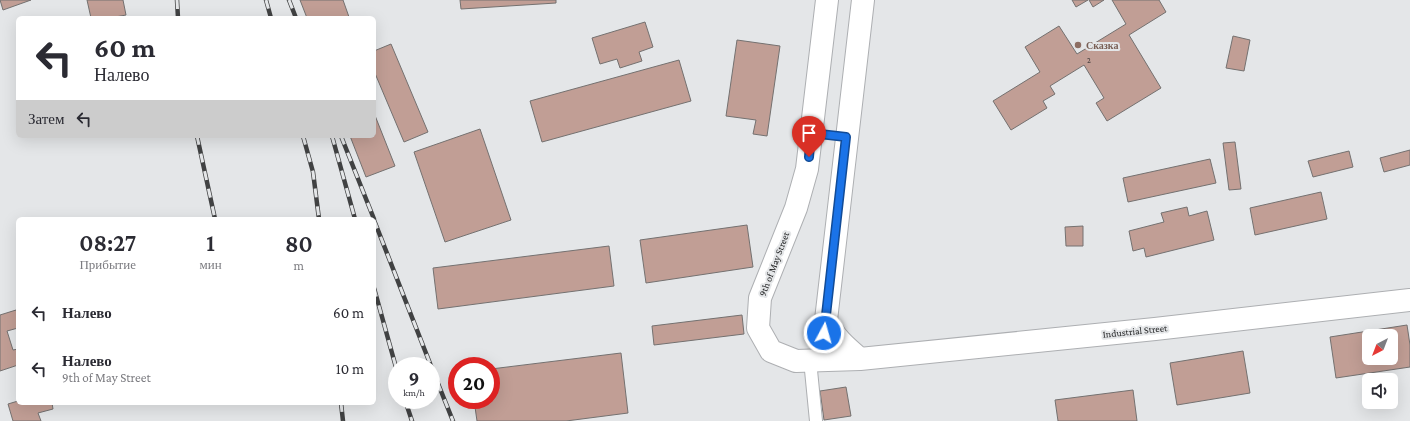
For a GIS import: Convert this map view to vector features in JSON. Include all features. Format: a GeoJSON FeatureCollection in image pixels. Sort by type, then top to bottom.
{"type":"FeatureCollection","features":[{"type":"Feature","properties":{"kind":"street","name":"9th of May Street"},"geometry":{"type":"LineString","coordinates":[[827,0],[807,169],[796,208],[760,298],[758,328],[771,350],[796,361],[860,359]]}},
{"type":"Feature","properties":{"kind":"street"},"geometry":{"type":"LineString","coordinates":[[860,359],[842,344],[831,330],[826,320],[863,0]]}},
{"type":"Feature","properties":{"kind":"street"},"geometry":{"type":"LineString","coordinates":[[811,133],[846,137]]}},
{"type":"Feature","properties":{"kind":"street","name":"Industrial Street"},"geometry":{"type":"LineString","coordinates":[[860,359],[1156,329],[1410,300]]}},
{"type":"Feature","properties":{"kind":"lane"},"geometry":{"type":"LineString","coordinates":[[816,421],[815,360],[826,320]]}},
{"type":"Feature","properties":{"kind":"building"},"geometry":{"type":"Polygon","coordinates":[[[0,0],[31,0],[3,10],[0,0]]]}},
{"type":"Feature","properties":{"kind":"building"},"geometry":{"type":"Polygon","coordinates":[[[87,0],[123,0],[126,15],[91,16],[87,0]]]}},
{"type":"Feature","properties":{"kind":"building"},"geometry":{"type":"Polygon","coordinates":[[[300,0],[343,0],[349,16],[306,16],[300,0]]]}},
{"type":"Feature","properties":{"kind":"building"},"geometry":{"type":"Polygon","coordinates":[[[460,0],[556,0],[556,3],[461,9],[460,0]]]}},
{"type":"Feature","properties":{"kind":"building"},"geometry":{"type":"Polygon","coordinates":[[[1072,0],[1088,0],[1076,7],[1072,0]]]}},
{"type":"Feature","properties":{"kind":"building"},"geometry":{"type":"Polygon","coordinates":[[[1089,0],[1104,0],[1093,7],[1089,0]]]}},
{"type":"Feature","properties":{"kind":"building"},"geometry":{"type":"Polygon","coordinates":[[[1112,0],[1159,0],[1166,12],[1129,35],[1161,88],[1107,121],[1096,103],[1104,98],[1084,65],[1050,86],[1055,94],[1043,101],[1047,108],[1011,130],[993,101],[1040,72],[1025,47],[1059,26],[1077,54],[1126,24],[1112,0]]]}},
{"type":"Feature","properties":{"kind":"building"},"geometry":{"type":"Polygon","coordinates":[[[645,22],[653,47],[639,52],[642,61],[620,68],[617,59],[600,64],[592,38],[645,22]]]}},
{"type":"Feature","properties":{"kind":"building"},"geometry":{"type":"Polygon","coordinates":[[[1233,36],[1250,40],[1244,71],[1226,68],[1233,36]]]}},
{"type":"Feature","properties":{"kind":"building"},"geometry":{"type":"Polygon","coordinates":[[[737,40],[780,46],[767,136],[753,134],[756,120],[726,116],[737,40]]]}},
{"type":"Feature","properties":{"kind":"building"},"geometry":{"type":"Polygon","coordinates":[[[391,44],[428,132],[404,142],[376,76],[376,50],[391,44]]]}},
{"type":"Feature","properties":{"kind":"building"},"geometry":{"type":"Polygon","coordinates":[[[679,60],[691,101],[542,142],[530,101],[679,60]]]}},
{"type":"Feature","properties":{"kind":"building"},"geometry":{"type":"Polygon","coordinates":[[[376,118],[395,166],[366,177],[351,138],[376,138],[376,118]]]}},
{"type":"Feature","properties":{"kind":"building"},"geometry":{"type":"Polygon","coordinates":[[[480,129],[511,220],[445,242],[414,152],[480,129]]]}},
{"type":"Feature","properties":{"kind":"building"},"geometry":{"type":"Polygon","coordinates":[[[1235,142],[1241,189],[1229,190],[1223,143],[1235,142]]]}},
{"type":"Feature","properties":{"kind":"building"},"geometry":{"type":"Polygon","coordinates":[[[1410,150],[1410,165],[1384,172],[1380,158],[1410,150]]]}},
{"type":"Feature","properties":{"kind":"building"},"geometry":{"type":"Polygon","coordinates":[[[1349,151],[1353,167],[1313,177],[1308,161],[1349,151]]]}},
{"type":"Feature","properties":{"kind":"building"},"geometry":{"type":"Polygon","coordinates":[[[1210,159],[1216,183],[1128,202],[1123,178],[1210,159]]]}},
{"type":"Feature","properties":{"kind":"building"},"geometry":{"type":"Polygon","coordinates":[[[1321,192],[1327,219],[1255,235],[1250,208],[1321,192]]]}},
{"type":"Feature","properties":{"kind":"building"},"geometry":{"type":"Polygon","coordinates":[[[1187,207],[1189,216],[1207,211],[1214,240],[1146,257],[1144,248],[1133,251],[1129,231],[1164,222],[1161,213],[1187,207]]]}},
{"type":"Feature","properties":{"kind":"building"},"geometry":{"type":"Polygon","coordinates":[[[747,225],[753,267],[646,283],[640,240],[747,225]]]}},
{"type":"Feature","properties":{"kind":"building"},"geometry":{"type":"Polygon","coordinates":[[[1083,226],[1083,246],[1066,246],[1065,227],[1083,226]]]}},
{"type":"Feature","properties":{"kind":"building"},"geometry":{"type":"Polygon","coordinates":[[[609,246],[614,286],[438,309],[433,268],[609,246]]]}},
{"type":"Feature","properties":{"kind":"building"},"geometry":{"type":"Polygon","coordinates":[[[16,310],[16,329],[7,331],[13,350],[16,349],[16,366],[0,371],[0,315],[16,310]]]}},
{"type":"Feature","properties":{"kind":"building"},"geometry":{"type":"Polygon","coordinates":[[[742,315],[744,334],[654,345],[652,326],[742,315]]]}},
{"type":"Feature","properties":{"kind":"building"},"geometry":{"type":"Polygon","coordinates":[[[1407,325],[1410,345],[1410,367],[1336,378],[1330,337],[1362,332],[1362,365],[1398,365],[1398,329],[1381,329],[1407,325]]]}},
{"type":"Feature","properties":{"kind":"building"},"geometry":{"type":"Polygon","coordinates":[[[1243,351],[1250,393],[1177,405],[1170,363],[1243,351]]]}},
{"type":"Feature","properties":{"kind":"building"},"geometry":{"type":"Polygon","coordinates":[[[621,353],[628,413],[566,421],[477,421],[475,409],[500,409],[500,368],[621,353]]]}},
{"type":"Feature","properties":{"kind":"building"},"geometry":{"type":"Polygon","coordinates":[[[846,387],[851,416],[824,420],[820,391],[846,387]]]}},
{"type":"Feature","properties":{"kind":"building"},"geometry":{"type":"Polygon","coordinates":[[[1133,390],[1137,421],[1058,421],[1055,400],[1133,390]]]}},
{"type":"Feature","properties":{"kind":"building"},"geometry":{"type":"Polygon","coordinates":[[[16,402],[16,405],[52,405],[53,409],[38,413],[41,421],[13,421],[8,404],[16,402]]]}},
{"type":"Feature","properties":{"kind":"railway"},"geometry":{"type":"LineString","coordinates":[[177,0],[178,16]]}},
{"type":"Feature","properties":{"kind":"railway"},"geometry":{"type":"LineString","coordinates":[[266,0],[270,16]]}},
{"type":"Feature","properties":{"kind":"railway"},"geometry":{"type":"LineString","coordinates":[[289,0],[295,16]]}},
{"type":"Feature","properties":{"kind":"railway"},"geometry":{"type":"LineString","coordinates":[[197,138],[215,217]]}},
{"type":"Feature","properties":{"kind":"railway"},"geometry":{"type":"LineString","coordinates":[[304,138],[313,172],[319,217]]}},
{"type":"Feature","properties":{"kind":"railway"},"geometry":{"type":"LineString","coordinates":[[333,138],[354,217]]}},
{"type":"Feature","properties":{"kind":"railway"},"geometry":{"type":"LineString","coordinates":[[342,138],[373,217]]}},
{"type":"Feature","properties":{"kind":"railway"},"geometry":{"type":"LineString","coordinates":[[376,225],[427,357]]}},
{"type":"Feature","properties":{"kind":"railway"},"geometry":{"type":"LineString","coordinates":[[376,295],[393,357]]}},
{"type":"Feature","properties":{"kind":"railway"},"geometry":{"type":"LineString","coordinates":[[440,388],[453,421]]}},
{"type":"Feature","properties":{"kind":"railway"},"geometry":{"type":"LineString","coordinates":[[341,405],[343,421]]}},
{"type":"Feature","properties":{"kind":"railway"},"geometry":{"type":"LineString","coordinates":[[408,409],[412,421]]}},
{"type":"Feature","properties":{"kind":"place","name":"Сказка"},"geometry":{"type":"Point","coordinates":[1078,45]}},
{"type":"Feature","properties":{"kind":"route"},"geometry":{"type":"LineString","coordinates":[[809,157],[811,133],[846,137],[824,333]]}}]}
